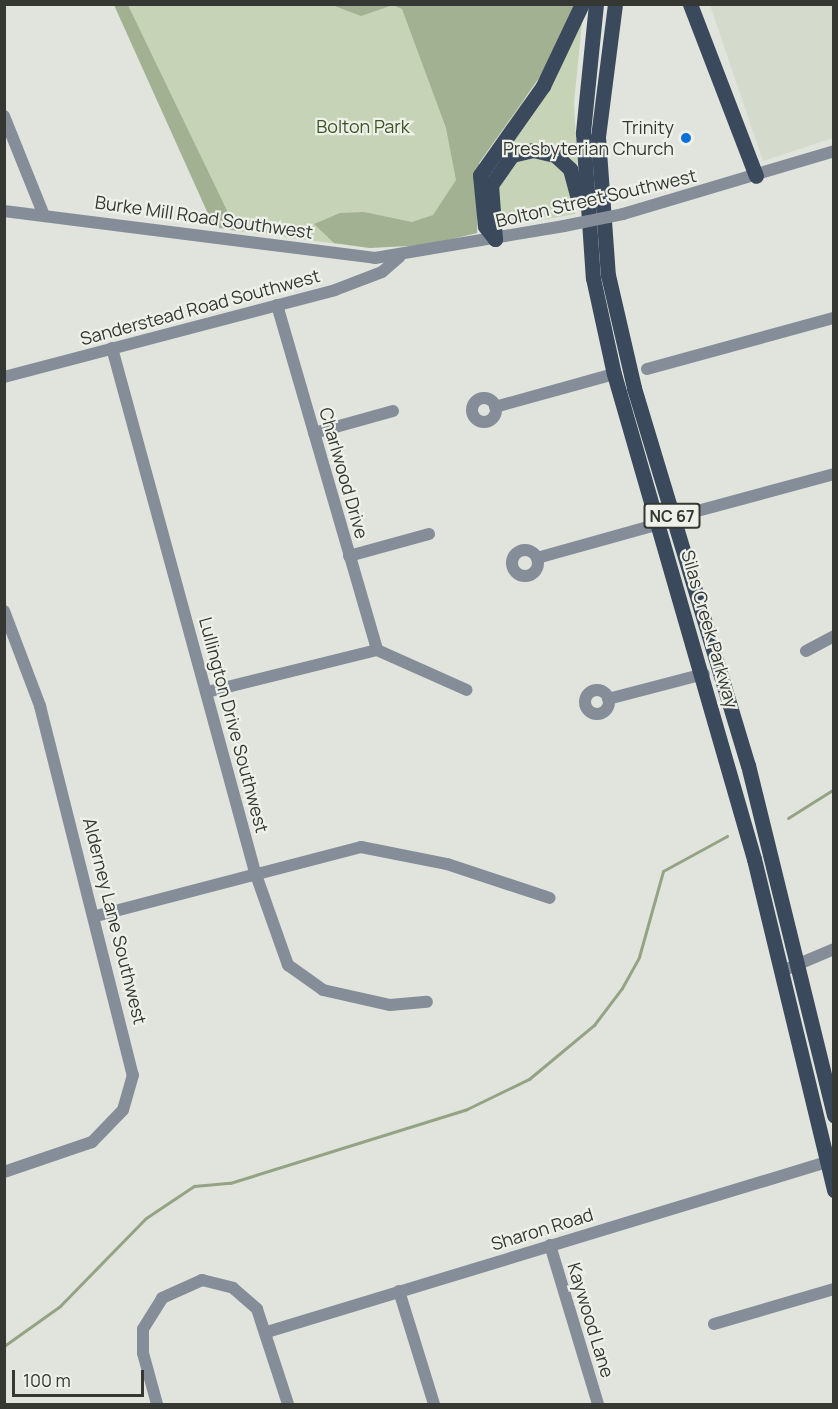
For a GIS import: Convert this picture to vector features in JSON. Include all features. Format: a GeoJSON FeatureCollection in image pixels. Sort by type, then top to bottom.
{"type":"FeatureCollection","features":[{"type":"Feature","properties":{"kind":"main road"},"geometry":{"type":"LineString","coordinates":[[495,239],[485,226],[480,175],[543,86],[582,4]]}},
{"type":"Feature","properties":{"kind":"main road","name":"Silas Creek Parkway"},"geometry":{"type":"LineString","coordinates":[[596,4],[583,133],[593,278],[614,374],[704,674],[782,971],[834,1190]]}},
{"type":"Feature","properties":{"kind":"main road","name":"Silas Creek Parkway"},"geometry":{"type":"LineString","coordinates":[[615,4],[604,58],[598,191],[619,328],[748,765],[834,1116]]}},
{"type":"Feature","properties":{"kind":"main road"},"geometry":{"type":"LineString","coordinates":[[604,58],[622,4]]}},
{"type":"Feature","properties":{"kind":"main road"},"geometry":{"type":"LineString","coordinates":[[690,4],[756,176]]}},
{"type":"Feature","properties":{"kind":"main road"},"geometry":{"type":"LineString","coordinates":[[699,4],[756,176]]}},
{"type":"Feature","properties":{"kind":"main road"},"geometry":{"type":"LineString","coordinates":[[495,239],[490,193],[501,164],[526,150],[555,155],[573,175],[581,244],[593,278]]}},
{"type":"Feature","properties":{"kind":"street"},"geometry":{"type":"LineString","coordinates":[[4,116],[43,213]]}},
{"type":"Feature","properties":{"kind":"street","name":"Bolton Street Southwest"},"geometry":{"type":"LineString","coordinates":[[399,257],[623,214],[834,151]]}},
{"type":"Feature","properties":{"kind":"street","name":"Burke Mill Road Southwest"},"geometry":{"type":"LineString","coordinates":[[4,211],[43,213],[354,257],[399,257]]}},
{"type":"Feature","properties":{"kind":"street","name":"Sanderstead Road Southwest"},"geometry":{"type":"LineString","coordinates":[[4,377],[330,292],[382,272],[399,257]]}},
{"type":"Feature","properties":{"kind":"street","name":"Charlwood Drive"},"geometry":{"type":"LineString","coordinates":[[277,305],[377,650]]}},
{"type":"Feature","properties":{"kind":"street"},"geometry":{"type":"LineString","coordinates":[[647,369],[834,318]]}},
{"type":"Feature","properties":{"kind":"street","name":"Lullington Drive Southwest"},"geometry":{"type":"LineString","coordinates":[[112,348],[255,872],[288,965],[322,990],[390,1005],[428,1002]]}},
{"type":"Feature","properties":{"kind":"street"},"geometry":{"type":"LineString","coordinates":[[495,406],[614,374]]}},
{"type":"Feature","properties":{"kind":"street"},"geometry":{"type":"LineString","coordinates":[[315,433],[393,411]]}},
{"type":"Feature","properties":{"kind":"street"},"geometry":{"type":"LineString","coordinates":[[701,510],[834,474]]}},
{"type":"Feature","properties":{"kind":"street"},"geometry":{"type":"LineString","coordinates":[[537,558],[659,524]]}},
{"type":"Feature","properties":{"kind":"street"},"geometry":{"type":"LineString","coordinates":[[349,556],[429,534]]}},
{"type":"Feature","properties":{"kind":"street","name":"Alderney Lane Southwest"},"geometry":{"type":"LineString","coordinates":[[4,611],[40,706],[96,916],[131,1059],[129,1099],[114,1123],[82,1148],[4,1172]]}},
{"type":"Feature","properties":{"kind":"street"},"geometry":{"type":"LineString","coordinates":[[806,651],[834,636]]}},
{"type":"Feature","properties":{"kind":"street"},"geometry":{"type":"LineString","coordinates":[[207,692],[377,650],[466,690]]}},
{"type":"Feature","properties":{"kind":"street"},"geometry":{"type":"LineString","coordinates":[[608,699],[704,674]]}},
{"type":"Feature","properties":{"kind":"street"},"geometry":{"type":"LineString","coordinates":[[96,916],[255,872],[361,847],[447,864],[550,897]]}},
{"type":"Feature","properties":{"kind":"street"},"geometry":{"type":"LineString","coordinates":[[782,971],[834,949]]}},
{"type":"Feature","properties":{"kind":"street","name":"Sharon Road"},"geometry":{"type":"LineString","coordinates":[[267,1332],[827,1162]]}},
{"type":"Feature","properties":{"kind":"street","name":"Kaywood Lane"},"geometry":{"type":"LineString","coordinates":[[550,1245],[598,1404]]}},
{"type":"Feature","properties":{"kind":"street"},"geometry":{"type":"LineString","coordinates":[[156,1404],[142,1337],[154,1307],[171,1290],[202,1280],[225,1284],[252,1303],[267,1332],[288,1404]]}},
{"type":"Feature","properties":{"kind":"street"},"geometry":{"type":"LineString","coordinates":[[714,1324],[834,1289]]}},
{"type":"Feature","properties":{"kind":"street"},"geometry":{"type":"LineString","coordinates":[[399,1291],[434,1404]]}},
{"type":"Feature","properties":{"kind":"shaded area"},"geometry":{"type":"Polygon","coordinates":[[[710,5],[833,5],[833,138],[763,161],[710,5]]]}},
{"type":"Feature","properties":{"kind":"green space"},"geometry":{"type":"Polygon","coordinates":[[[114,5],[128,5],[237,231],[214,227],[114,5]]]}},
{"type":"Feature","properties":{"kind":"green space","name":"Bolton Park"},"geometry":{"type":"Polygon","coordinates":[[[128,5],[575,5],[522,104],[479,163],[477,233],[370,248],[237,231],[128,5]]]}},
{"type":"Feature","properties":{"kind":"green space"},"geometry":{"type":"Polygon","coordinates":[[[332,5],[393,5],[361,16],[332,5]]]}},
{"type":"Feature","properties":{"kind":"green space"},"geometry":{"type":"Polygon","coordinates":[[[393,5],[575,5],[544,71],[479,163],[477,233],[428,245],[370,248],[334,243],[314,224],[340,213],[364,212],[412,222],[433,215],[456,180],[446,128],[402,9],[393,5]]]}},
{"type":"Feature","properties":{"kind":"green space"},"geometry":{"type":"Polygon","coordinates":[[[582,23],[574,103],[578,178],[564,157],[503,158],[582,23]]]}},
{"type":"Feature","properties":{"kind":"green space"},"geometry":{"type":"Polygon","coordinates":[[[540,155],[563,166],[574,193],[575,214],[506,226],[499,218],[495,187],[515,159],[540,155]]]}},
{"type":"Feature","properties":{"kind":"waterway"},"geometry":{"type":"LineString","coordinates":[[788,818],[834,789]]}},
{"type":"Feature","properties":{"kind":"waterway"},"geometry":{"type":"LineString","coordinates":[[4,1346],[60,1306],[146,1218],[194,1186],[230,1183],[467,1109],[529,1079],[594,1025],[622,988],[639,957],[663,871],[727,836]]}},
{"type":"Feature","properties":{"kind":"place","name":"Trinity Presbyterian Church"},"geometry":{"type":"Point","coordinates":[686,138]}}]}
